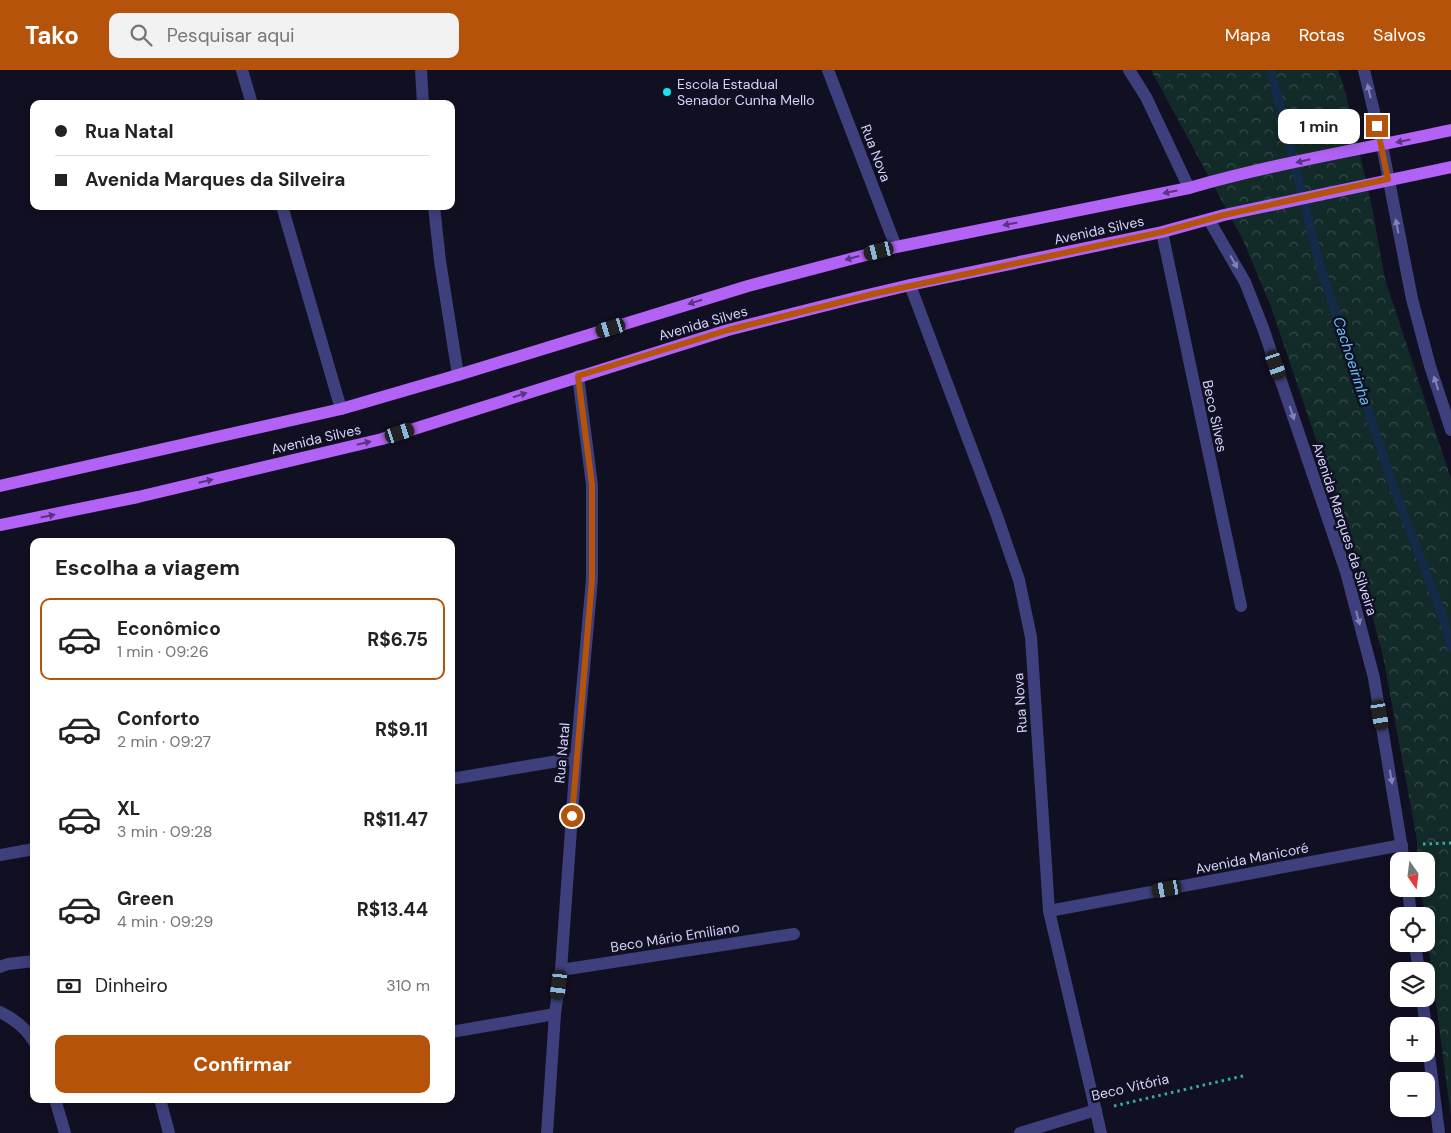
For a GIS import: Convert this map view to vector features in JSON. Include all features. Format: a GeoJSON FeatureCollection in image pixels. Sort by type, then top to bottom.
{"type":"FeatureCollection","features":[{"type":"Feature","properties":{"kind":"main road","name":"Avenida Silves"},"geometry":{"type":"LineString","coordinates":[[0,486],[341,409],[748,286],[896,247],[1189,188],[1351,150],[1451,130]]}},
{"type":"Feature","properties":{"kind":"main road","name":"Avenida Silves"},"geometry":{"type":"LineString","coordinates":[[0,526],[138,497],[382,439],[728,330],[910,285],[1162,232],[1224,215],[1451,167]]}},
{"type":"Feature","properties":{"kind":"street"},"geometry":{"type":"LineString","coordinates":[[242,70],[251,100]]}},
{"type":"Feature","properties":{"kind":"street"},"geometry":{"type":"LineString","coordinates":[[421,70],[423,100]]}},
{"type":"Feature","properties":{"kind":"street","name":"Rua Nova"},"geometry":{"type":"LineString","coordinates":[[828,70],[896,247]]}},
{"type":"Feature","properties":{"kind":"street"},"geometry":{"type":"LineString","coordinates":[[1129,70],[1146,97],[1189,188]]}},
{"type":"Feature","properties":{"kind":"street"},"geometry":{"type":"LineString","coordinates":[[1364,70],[1382,145],[1412,299],[1430,366],[1451,430]]}},
{"type":"Feature","properties":{"kind":"street"},"geometry":{"type":"LineString","coordinates":[[283,210],[341,409]]}},
{"type":"Feature","properties":{"kind":"street"},"geometry":{"type":"LineString","coordinates":[[434,210],[440,261],[458,375]]}},
{"type":"Feature","properties":{"kind":"street","name":"Avenida Marques da Silveira"},"geometry":{"type":"LineString","coordinates":[[1209,220],[1245,282],[1263,328],[1346,572],[1374,678],[1403,852]]}},
{"type":"Feature","properties":{"kind":"street","name":"Beco Silves"},"geometry":{"type":"LineString","coordinates":[[1162,232],[1241,606]]}},
{"type":"Feature","properties":{"kind":"street","name":"Rua Nova"},"geometry":{"type":"LineString","coordinates":[[910,285],[997,516],[1018,580],[1031,637],[1049,911],[1101,1133]]}},
{"type":"Feature","properties":{"kind":"street","name":"Rua Natal"},"geometry":{"type":"LineString","coordinates":[[547,1133],[555,1014],[592,580],[592,485],[578,376]]}},
{"type":"Feature","properties":{"kind":"street"},"geometry":{"type":"LineString","coordinates":[[455,778],[576,758]]}},
{"type":"Feature","properties":{"kind":"street","name":"Avenida Manicoré"},"geometry":{"type":"LineString","coordinates":[[1049,911],[1402,845]]}},
{"type":"Feature","properties":{"kind":"street"},"geometry":{"type":"LineString","coordinates":[[0,855],[30,850]]}},
{"type":"Feature","properties":{"kind":"street","name":"Beco Mário Emiliano"},"geometry":{"type":"LineString","coordinates":[[560,970],[794,934]]}},
{"type":"Feature","properties":{"kind":"street"},"geometry":{"type":"LineString","coordinates":[[0,967],[30,961]]}},
{"type":"Feature","properties":{"kind":"street"},"geometry":{"type":"LineString","coordinates":[[0,1012],[11,1017],[30,1035]]}},
{"type":"Feature","properties":{"kind":"street"},"geometry":{"type":"LineString","coordinates":[[455,1031],[555,1014]]}},
{"type":"Feature","properties":{"kind":"street"},"geometry":{"type":"LineString","coordinates":[[1430,1062],[1439,1133]]}},
{"type":"Feature","properties":{"kind":"street"},"geometry":{"type":"LineString","coordinates":[[56,1103],[65,1133]]}},
{"type":"Feature","properties":{"kind":"street"},"geometry":{"type":"LineString","coordinates":[[161,1103],[169,1133]]}},
{"type":"Feature","properties":{"kind":"street","name":"Beco Vitória"},"geometry":{"type":"LineString","coordinates":[[1020,1133],[1096,1110]]}},
{"type":"Feature","properties":{"kind":"path"},"geometry":{"type":"LineString","coordinates":[[1437,844],[1451,843]]}},
{"type":"Feature","properties":{"kind":"path","name":"Beco Vitória"},"geometry":{"type":"LineString","coordinates":[[1096,1110],[1248,1075]]}},
{"type":"Feature","properties":{"kind":"green space"},"geometry":{"type":"Polygon","coordinates":[[[1151,70],[1338,70],[1346,94],[1372,207],[1385,279],[1451,479],[1451,1117],[1435,996],[1435,962],[1430,962],[1429,952],[1435,952],[1435,907],[1424,907],[1422,898],[1435,898],[1435,852],[1417,852],[1417,840],[1383,656],[1358,563],[1270,304],[1242,238],[1151,70]]]}},
{"type":"Feature","properties":{"kind":"waterway","name":"Cachoeirinha"},"geometry":{"type":"LineString","coordinates":[[1271,70],[1319,262],[1394,488],[1442,614],[1451,648]]}},
{"type":"Feature","properties":{"kind":"place","name":"Escola Estadual Senador Cunha Mello"},"geometry":{"type":"Point","coordinates":[667,92]}},
{"type":"Feature","properties":{"kind":"route"},"geometry":{"type":"LineString","coordinates":[[572,816],[592,580],[593,533],[592,485],[578,376],[728,330],[910,285],[1162,232],[1224,215],[1388,179],[1377,126]]}}]}
